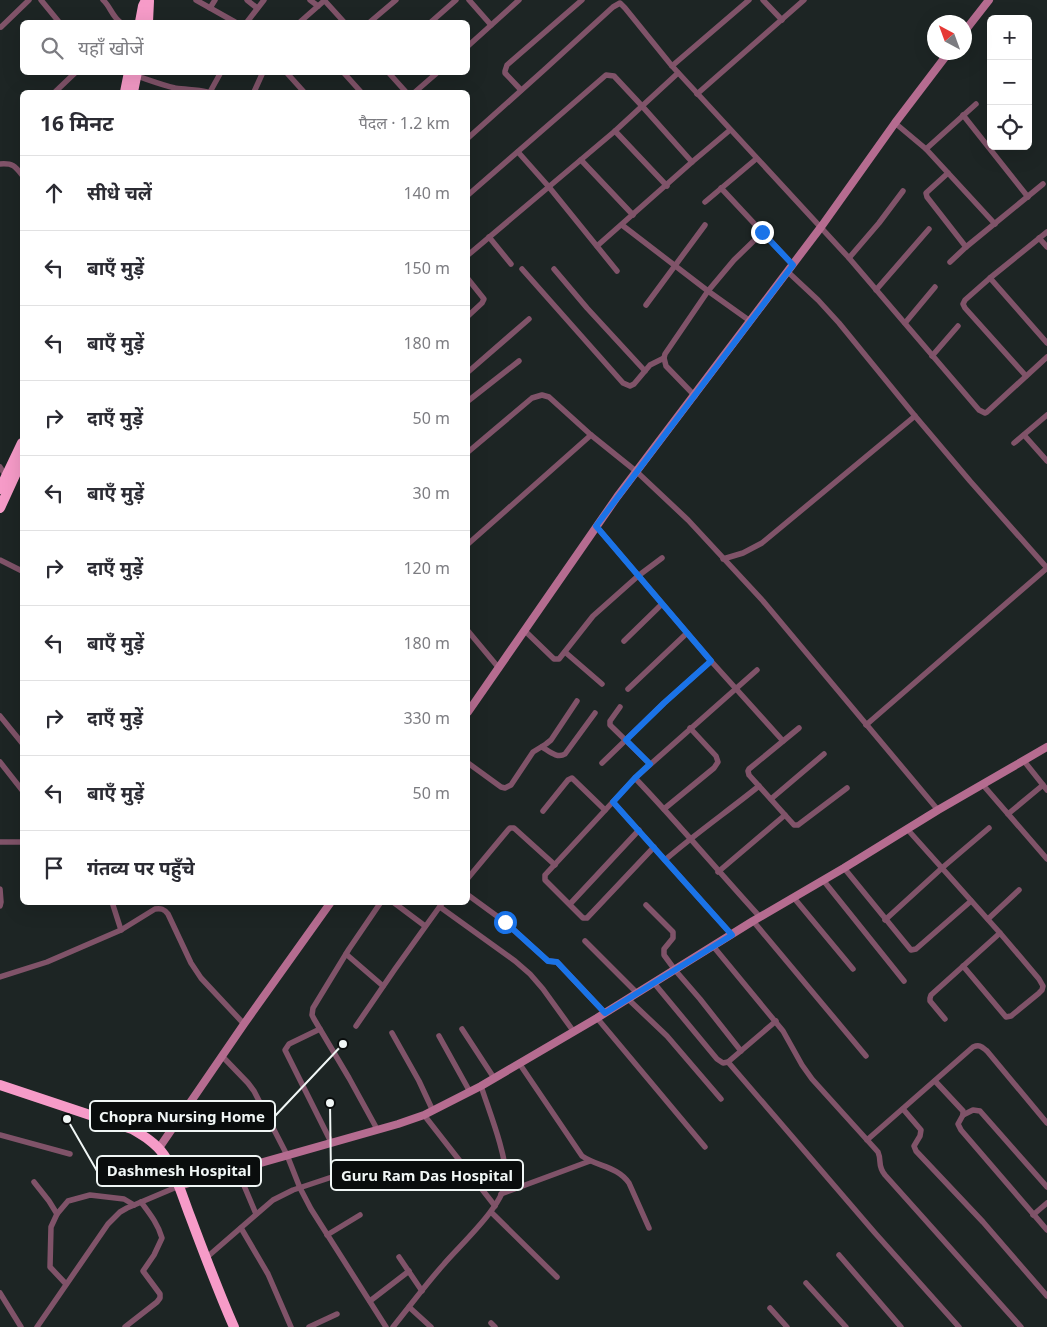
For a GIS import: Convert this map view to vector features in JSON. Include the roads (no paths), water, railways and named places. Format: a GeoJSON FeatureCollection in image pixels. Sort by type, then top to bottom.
{"type":"FeatureCollection","features":[{"type":"Feature","properties":{"kind":"highway"},"geometry":{"type":"LineString","coordinates":[[140,20],[143,6],[147,0]]}},
{"type":"Feature","properties":{"kind":"highway"},"geometry":{"type":"LineString","coordinates":[[147,0],[148,20]]}},
{"type":"Feature","properties":{"kind":"highway"},"geometry":{"type":"LineString","coordinates":[[126,90],[134,75]]}},
{"type":"Feature","properties":{"kind":"highway"},"geometry":{"type":"LineString","coordinates":[[133,90],[135,75]]}},
{"type":"Feature","properties":{"kind":"highway"},"geometry":{"type":"LineString","coordinates":[[0,489],[3,472],[20,446]]}},
{"type":"Feature","properties":{"kind":"highway"},"geometry":{"type":"LineString","coordinates":[[0,508],[20,464]]}},
{"type":"Feature","properties":{"kind":"highway"},"geometry":{"type":"LineString","coordinates":[[0,1085],[132,1129],[159,1148],[165,1156],[179,1186],[234,1327]]}},
{"type":"Feature","properties":{"kind":"street"},"geometry":{"type":"LineString","coordinates":[[1,27],[29,0]]}},
{"type":"Feature","properties":{"kind":"street"},"geometry":{"type":"LineString","coordinates":[[40,0],[57,20]]}},
{"type":"Feature","properties":{"kind":"street"},"geometry":{"type":"LineString","coordinates":[[103,0],[116,20]]}},
{"type":"Feature","properties":{"kind":"street"},"geometry":{"type":"LineString","coordinates":[[196,0],[231,20]]}},
{"type":"Feature","properties":{"kind":"street"},"geometry":{"type":"LineString","coordinates":[[210,8],[215,0]]}},
{"type":"Feature","properties":{"kind":"street"},"geometry":{"type":"LineString","coordinates":[[247,0],[257,8]]}},
{"type":"Feature","properties":{"kind":"street"},"geometry":{"type":"LineString","coordinates":[[248,20],[264,0]]}},
{"type":"Feature","properties":{"kind":"street"},"geometry":{"type":"LineString","coordinates":[[310,0],[318,6]]}},
{"type":"Feature","properties":{"kind":"street"},"geometry":{"type":"LineString","coordinates":[[302,20],[324,0],[342,20]]}},
{"type":"Feature","properties":{"kind":"street"},"geometry":{"type":"LineString","coordinates":[[372,20],[396,0]]}},
{"type":"Feature","properties":{"kind":"street"},"geometry":{"type":"LineString","coordinates":[[433,20],[456,0]]}},
{"type":"Feature","properties":{"kind":"street"},"geometry":{"type":"LineString","coordinates":[[469,0],[491,25]]}},
{"type":"Feature","properties":{"kind":"street"},"geometry":{"type":"LineString","coordinates":[[470,44],[519,0]]}},
{"type":"Feature","properties":{"kind":"street"},"geometry":{"type":"LineString","coordinates":[[521,90],[505,73],[507,65],[582,0]]}},
{"type":"Feature","properties":{"kind":"street"},"geometry":{"type":"LineString","coordinates":[[672,66],[749,0]]}},
{"type":"Feature","properties":{"kind":"street"},"geometry":{"type":"LineString","coordinates":[[763,0],[782,20]]}},
{"type":"Feature","properties":{"kind":"street"},"geometry":{"type":"LineString","coordinates":[[697,94],[804,0]]}},
{"type":"Feature","properties":{"kind":"street"},"geometry":{"type":"LineString","coordinates":[[972,22],[989,0]]}},
{"type":"Feature","properties":{"kind":"street"},"geometry":{"type":"LineString","coordinates":[[470,136],[613,7],[620,3],[678,73],[756,159],[822,227],[982,412],[987,412],[1047,357]]}},
{"type":"Feature","properties":{"kind":"street"},"geometry":{"type":"LineString","coordinates":[[470,704],[498,667],[596,526],[822,227],[895,123],[943,60]]}},
{"type":"Feature","properties":{"kind":"street"},"geometry":{"type":"LineString","coordinates":[[470,253],[615,131],[678,73]]}},
{"type":"Feature","properties":{"kind":"street"},"geometry":{"type":"LineString","coordinates":[[57,90],[73,75]]}},
{"type":"Feature","properties":{"kind":"street"},"geometry":{"type":"LineString","coordinates":[[138,75],[166,86],[201,90]]}},
{"type":"Feature","properties":{"kind":"street"},"geometry":{"type":"LineString","coordinates":[[210,90],[218,75]]}},
{"type":"Feature","properties":{"kind":"street"},"geometry":{"type":"LineString","coordinates":[[255,90],[262,75]]}},
{"type":"Feature","properties":{"kind":"street"},"geometry":{"type":"LineString","coordinates":[[289,75],[302,90]]}},
{"type":"Feature","properties":{"kind":"street"},"geometry":{"type":"LineString","coordinates":[[346,75],[358,90]]}},
{"type":"Feature","properties":{"kind":"street"},"geometry":{"type":"LineString","coordinates":[[391,75],[404,90]]}},
{"type":"Feature","properties":{"kind":"street"},"geometry":{"type":"LineString","coordinates":[[417,90],[435,75]]}},
{"type":"Feature","properties":{"kind":"street"},"geometry":{"type":"LineString","coordinates":[[470,193],[606,75],[614,76],[692,162]]}},
{"type":"Feature","properties":{"kind":"street"},"geometry":{"type":"LineString","coordinates":[[926,149],[976,104]]}},
{"type":"Feature","properties":{"kind":"street"},"geometry":{"type":"LineString","coordinates":[[963,116],[1028,197]]}},
{"type":"Feature","properties":{"kind":"street"},"geometry":{"type":"LineString","coordinates":[[895,123],[926,149],[995,224]]}},
{"type":"Feature","properties":{"kind":"street"},"geometry":{"type":"LineString","coordinates":[[597,246],[730,130]]}},
{"type":"Feature","properties":{"kind":"street"},"geometry":{"type":"LineString","coordinates":[[615,131],[666,186]]}},
{"type":"Feature","properties":{"kind":"street"},"geometry":{"type":"LineString","coordinates":[[518,152],[617,271]]}},
{"type":"Feature","properties":{"kind":"street"},"geometry":{"type":"LineString","coordinates":[[704,202],[756,159]]}},
{"type":"Feature","properties":{"kind":"street"},"geometry":{"type":"LineString","coordinates":[[581,160],[633,214]]}},
{"type":"Feature","properties":{"kind":"street"},"geometry":{"type":"LineString","coordinates":[[0,164],[11,164],[20,173]]}},
{"type":"Feature","properties":{"kind":"street"},"geometry":{"type":"LineString","coordinates":[[948,173],[926,192],[926,195],[966,247]]}},
{"type":"Feature","properties":{"kind":"street"},"geometry":{"type":"LineString","coordinates":[[950,262],[1043,184]]}},
{"type":"Feature","properties":{"kind":"street"},"geometry":{"type":"LineString","coordinates":[[722,188],[793,265]]}},
{"type":"Feature","properties":{"kind":"street"},"geometry":{"type":"LineString","coordinates":[[849,258],[904,191]]}},
{"type":"Feature","properties":{"kind":"street"},"geometry":{"type":"LineString","coordinates":[[622,225],[750,321]]}},
{"type":"Feature","properties":{"kind":"street"},"geometry":{"type":"LineString","coordinates":[[646,305],[705,226]]}},
{"type":"Feature","properties":{"kind":"street"},"geometry":{"type":"LineString","coordinates":[[876,290],[929,229]]}},
{"type":"Feature","properties":{"kind":"street"},"geometry":{"type":"LineString","coordinates":[[695,396],[666,366],[665,354],[708,291],[734,260],[762,232]]}},
{"type":"Feature","properties":{"kind":"street"},"geometry":{"type":"LineString","coordinates":[[1026,376],[963,304],[990,278],[1047,232]]}},
{"type":"Feature","properties":{"kind":"street"},"geometry":{"type":"LineString","coordinates":[[489,237],[511,264]]}},
{"type":"Feature","properties":{"kind":"street"},"geometry":{"type":"LineString","coordinates":[[1039,238],[1047,247]]}},
{"type":"Feature","properties":{"kind":"street"},"geometry":{"type":"LineString","coordinates":[[522,269],[623,383],[630,386],[634,384],[653,363],[664,358]]}},
{"type":"Feature","properties":{"kind":"street"},"geometry":{"type":"LineString","coordinates":[[554,269],[645,371]]}},
{"type":"Feature","properties":{"kind":"street"},"geometry":{"type":"LineString","coordinates":[[788,272],[840,323],[915,416],[1047,568],[866,725]]}},
{"type":"Feature","properties":{"kind":"street"},"geometry":{"type":"LineString","coordinates":[[990,278],[1047,343]]}},
{"type":"Feature","properties":{"kind":"street"},"geometry":{"type":"LineString","coordinates":[[470,282],[484,299],[470,314]]}},
{"type":"Feature","properties":{"kind":"street"},"geometry":{"type":"LineString","coordinates":[[905,323],[935,287]]}},
{"type":"Feature","properties":{"kind":"street"},"geometry":{"type":"LineString","coordinates":[[470,370],[529,319]]}},
{"type":"Feature","properties":{"kind":"street"},"geometry":{"type":"LineString","coordinates":[[932,356],[958,326]]}},
{"type":"Feature","properties":{"kind":"street"},"geometry":{"type":"LineString","coordinates":[[470,399],[519,361]]}},
{"type":"Feature","properties":{"kind":"street"},"geometry":{"type":"LineString","coordinates":[[470,450],[532,398],[549,396],[678,510],[763,601],[938,810]]}},
{"type":"Feature","properties":{"kind":"street"},"geometry":{"type":"LineString","coordinates":[[1014,443],[1047,414]]}},
{"type":"Feature","properties":{"kind":"street"},"geometry":{"type":"LineString","coordinates":[[723,559],[743,553],[762,543],[915,416]]}},
{"type":"Feature","properties":{"kind":"street"},"geometry":{"type":"LineString","coordinates":[[1024,434],[1047,461]]}},
{"type":"Feature","properties":{"kind":"street"},"geometry":{"type":"LineString","coordinates":[[470,542],[591,435]]}},
{"type":"Feature","properties":{"kind":"street"},"geometry":{"type":"LineString","coordinates":[[596,526],[711,661],[783,741]]}},
{"type":"Feature","properties":{"kind":"street"},"geometry":{"type":"LineString","coordinates":[[524,630],[554,659],[559,659],[593,616],[638,576],[662,558]]}},
{"type":"Feature","properties":{"kind":"street"},"geometry":{"type":"LineString","coordinates":[[0,560],[20,568]]}},
{"type":"Feature","properties":{"kind":"street"},"geometry":{"type":"LineString","coordinates":[[624,641],[662,604]]}},
{"type":"Feature","properties":{"kind":"street"},"geometry":{"type":"LineString","coordinates":[[470,633],[498,667]]}},
{"type":"Feature","properties":{"kind":"street"},"geometry":{"type":"LineString","coordinates":[[628,689],[687,633]]}},
{"type":"Feature","properties":{"kind":"street"},"geometry":{"type":"LineString","coordinates":[[565,652],[602,684]]}},
{"type":"Feature","properties":{"kind":"street"},"geometry":{"type":"LineString","coordinates":[[602,763],[711,661]]}},
{"type":"Feature","properties":{"kind":"street"},"geometry":{"type":"LineString","coordinates":[[654,847],[587,918],[583,918],[545,880],[545,875],[635,778],[757,670]]}},
{"type":"Feature","properties":{"kind":"street"},"geometry":{"type":"LineString","coordinates":[[470,764],[501,787],[505,788],[511,785],[534,750],[551,740],[577,702]]}},
{"type":"Feature","properties":{"kind":"street"},"geometry":{"type":"LineString","coordinates":[[620,707],[609,723],[611,727],[650,764]]}},
{"type":"Feature","properties":{"kind":"street"},"geometry":{"type":"LineString","coordinates":[[542,747],[557,756],[563,756],[595,713]]}},
{"type":"Feature","properties":{"kind":"street"},"geometry":{"type":"LineString","coordinates":[[0,716],[20,741]]}},
{"type":"Feature","properties":{"kind":"street"},"geometry":{"type":"LineString","coordinates":[[664,809],[714,768],[718,762],[716,756],[690,728]]}},
{"type":"Feature","properties":{"kind":"street"},"geometry":{"type":"LineString","coordinates":[[799,728],[750,769],[748,771],[749,775],[794,825],[798,825],[847,788]]}},
{"type":"Feature","properties":{"kind":"street"},"geometry":{"type":"LineString","coordinates":[[37,1327],[108,1224],[120,1212],[179,1186],[424,1115],[470,1092],[574,1032],[938,810],[1046,749]]}},
{"type":"Feature","properties":{"kind":"street"},"geometry":{"type":"LineString","coordinates":[[771,800],[824,754]]}},
{"type":"Feature","properties":{"kind":"street"},"geometry":{"type":"LineString","coordinates":[[1008,814],[1045,787],[1024,761]]}},
{"type":"Feature","properties":{"kind":"street"},"geometry":{"type":"LineString","coordinates":[[0,762],[20,787]]}},
{"type":"Feature","properties":{"kind":"street"},"geometry":{"type":"LineString","coordinates":[[543,810],[568,780],[572,778],[605,810]]}},
{"type":"Feature","properties":{"kind":"street"},"geometry":{"type":"LineString","coordinates":[[635,778],[718,872],[866,1056]]}},
{"type":"Feature","properties":{"kind":"street"},"geometry":{"type":"LineString","coordinates":[[983,785],[1047,859]]}},
{"type":"Feature","properties":{"kind":"street"},"geometry":{"type":"LineString","coordinates":[[665,860],[759,786]]}},
{"type":"Feature","properties":{"kind":"street"},"geometry":{"type":"LineString","coordinates":[[613,802],[732,935]]}},
{"type":"Feature","properties":{"kind":"street"},"geometry":{"type":"LineString","coordinates":[[718,872],[785,814]]}},
{"type":"Feature","properties":{"kind":"street"},"geometry":{"type":"LineString","coordinates":[[470,876],[508,830],[512,828],[555,865]]}},
{"type":"Feature","properties":{"kind":"street"},"geometry":{"type":"LineString","coordinates":[[885,920],[989,828]]}},
{"type":"Feature","properties":{"kind":"street"},"geometry":{"type":"LineString","coordinates":[[570,904],[639,830]]}},
{"type":"Feature","properties":{"kind":"street"},"geometry":{"type":"LineString","coordinates":[[908,830],[988,919],[1042,983],[1042,990],[1011,1016],[1006,1017],[963,966]]}},
{"type":"Feature","properties":{"kind":"street"},"geometry":{"type":"LineString","coordinates":[[0,842],[20,842]]}},
{"type":"Feature","properties":{"kind":"street"},"geometry":{"type":"LineString","coordinates":[[844,868],[885,920],[909,948],[913,950],[971,901]]}},
{"type":"Feature","properties":{"kind":"street"},"geometry":{"type":"LineString","coordinates":[[823,880],[904,981]]}},
{"type":"Feature","properties":{"kind":"street"},"geometry":{"type":"LineString","coordinates":[[0,889],[0,906]]}},
{"type":"Feature","properties":{"kind":"street"},"geometry":{"type":"LineString","coordinates":[[988,919],[1019,890]]}},
{"type":"Feature","properties":{"kind":"street"},"geometry":{"type":"LineString","coordinates":[[470,896],[505,922],[548,961],[557,962],[605,1013]]}},
{"type":"Feature","properties":{"kind":"street"},"geometry":{"type":"LineString","coordinates":[[794,898],[853,969]]}},
{"type":"Feature","properties":{"kind":"street"},"geometry":{"type":"LineString","coordinates":[[113,905],[121,930]]}},
{"type":"Feature","properties":{"kind":"street"},"geometry":{"type":"LineString","coordinates":[[159,1148],[328,905]]}},
{"type":"Feature","properties":{"kind":"street"},"geometry":{"type":"LineString","coordinates":[[377,1129],[312,1016],[313,1008],[379,905]]}},
{"type":"Feature","properties":{"kind":"street"},"geometry":{"type":"LineString","coordinates":[[397,905],[425,926]]}},
{"type":"Feature","properties":{"kind":"street"},"geometry":{"type":"LineString","coordinates":[[356,1026],[441,905],[530,974],[544,989],[574,1032]]}},
{"type":"Feature","properties":{"kind":"street"},"geometry":{"type":"LineString","coordinates":[[646,905],[673,932],[674,936],[664,949],[663,954],[674,970],[700,998],[740,1051]]}},
{"type":"Feature","properties":{"kind":"street"},"geometry":{"type":"LineString","coordinates":[[0,977],[47,962],[121,930],[155,909],[162,908],[201,978],[244,1024]]}},
{"type":"Feature","properties":{"kind":"street"},"geometry":{"type":"LineString","coordinates":[[945,1019],[930,1002],[933,993],[1000,933]]}},
{"type":"Feature","properties":{"kind":"street"},"geometry":{"type":"LineString","coordinates":[[585,940],[637,993]]}},
{"type":"Feature","properties":{"kind":"street"},"geometry":{"type":"LineString","coordinates":[[713,946],[776,1021],[809,1075],[879,1154],[880,1168],[885,1175],[1021,1327]]}},
{"type":"Feature","properties":{"kind":"street"},"geometry":{"type":"LineString","coordinates":[[346,954],[383,986]]}},
{"type":"Feature","properties":{"kind":"street"},"geometry":{"type":"LineString","coordinates":[[654,983],[717,1059],[723,1063],[728,1062],[776,1021]]}},
{"type":"Feature","properties":{"kind":"street"},"geometry":{"type":"LineString","coordinates":[[628,998],[667,1036],[721,1099]]}},
{"type":"Feature","properties":{"kind":"street"},"geometry":{"type":"LineString","coordinates":[[597,1018],[705,1147]]}},
{"type":"Feature","properties":{"kind":"street"},"geometry":{"type":"LineString","coordinates":[[320,1028],[289,1044],[285,1050],[331,1142]]}},
{"type":"Feature","properties":{"kind":"street"},"geometry":{"type":"LineString","coordinates":[[462,1029],[494,1078]]}},
{"type":"Feature","properties":{"kind":"street"},"geometry":{"type":"LineString","coordinates":[[392,1033],[417,1076],[432,1111]]}},
{"type":"Feature","properties":{"kind":"street"},"geometry":{"type":"LineString","coordinates":[[438,1036],[470,1092]]}},
{"type":"Feature","properties":{"kind":"street"},"geometry":{"type":"LineString","coordinates":[[867,1140],[973,1047],[980,1046],[987,1051],[1047,1123]]}},
{"type":"Feature","properties":{"kind":"street"},"geometry":{"type":"LineString","coordinates":[[222,1056],[254,1091],[287,1155],[300,1188],[311,1209],[386,1327]]}},
{"type":"Feature","properties":{"kind":"street"},"geometry":{"type":"LineString","coordinates":[[728,1062],[875,1233],[959,1327]]}},
{"type":"Feature","properties":{"kind":"street"},"geometry":{"type":"LineString","coordinates":[[519,1063],[582,1156],[624,1176],[649,1228]]}},
{"type":"Feature","properties":{"kind":"street"},"geometry":{"type":"LineString","coordinates":[[935,1081],[962,1109],[963,1116]]}},
{"type":"Feature","properties":{"kind":"street"},"geometry":{"type":"LineString","coordinates":[[393,1327],[442,1265],[491,1212],[506,1185],[501,1147],[481,1086]]}},
{"type":"Feature","properties":{"kind":"street"},"geometry":{"type":"LineString","coordinates":[[903,1109],[920,1130],[920,1136],[914,1146],[916,1151],[983,1222],[1047,1296]]}},
{"type":"Feature","properties":{"kind":"street"},"geometry":{"type":"LineString","coordinates":[[1047,1187],[980,1111],[973,1110],[959,1121],[958,1127],[1047,1230]]}},
{"type":"Feature","properties":{"kind":"street"},"geometry":{"type":"LineString","coordinates":[[424,1115],[495,1206]]}},
{"type":"Feature","properties":{"kind":"street"},"geometry":{"type":"LineString","coordinates":[[0,1135],[70,1154]]}},
{"type":"Feature","properties":{"kind":"street"},"geometry":{"type":"LineString","coordinates":[[501,1194],[590,1161]]}},
{"type":"Feature","properties":{"kind":"street"},"geometry":{"type":"LineString","coordinates":[[237,1169],[256,1214]]}},
{"type":"Feature","properties":{"kind":"street"},"geometry":{"type":"LineString","coordinates":[[206,1258],[273,1200],[300,1188],[344,1173]]}},
{"type":"Feature","properties":{"kind":"street"},"geometry":{"type":"LineString","coordinates":[[34,1182],[49,1201],[56,1214]]}},
{"type":"Feature","properties":{"kind":"street"},"geometry":{"type":"LineString","coordinates":[[66,1284],[50,1267],[51,1227],[56,1214],[68,1201],[90,1195],[124,1199],[134,1205]]}},
{"type":"Feature","properties":{"kind":"street"},"geometry":{"type":"LineString","coordinates":[[125,1327],[160,1298],[160,1294],[143,1271],[154,1255],[162,1238],[152,1215],[141,1202]]}},
{"type":"Feature","properties":{"kind":"street"},"geometry":{"type":"LineString","coordinates":[[1033,1215],[1047,1203]]}},
{"type":"Feature","properties":{"kind":"street"},"geometry":{"type":"LineString","coordinates":[[491,1212],[557,1277]]}},
{"type":"Feature","properties":{"kind":"street"},"geometry":{"type":"LineString","coordinates":[[327,1235],[360,1215]]}},
{"type":"Feature","properties":{"kind":"street"},"geometry":{"type":"LineString","coordinates":[[241,1228],[264,1268],[291,1327]]}},
{"type":"Feature","properties":{"kind":"street"},"geometry":{"type":"LineString","coordinates":[[839,1255],[901,1327]]}},
{"type":"Feature","properties":{"kind":"street"},"geometry":{"type":"LineString","coordinates":[[399,1257],[422,1291]]}},
{"type":"Feature","properties":{"kind":"street"},"geometry":{"type":"LineString","coordinates":[[370,1301],[409,1271]]}},
{"type":"Feature","properties":{"kind":"street"},"geometry":{"type":"LineString","coordinates":[[806,1283],[846,1327]]}},
{"type":"Feature","properties":{"kind":"street"},"geometry":{"type":"LineString","coordinates":[[0,1293],[21,1327]]}},
{"type":"Feature","properties":{"kind":"street"},"geometry":{"type":"LineString","coordinates":[[409,1307],[431,1327]]}},
{"type":"Feature","properties":{"kind":"street"},"geometry":{"type":"LineString","coordinates":[[770,1308],[787,1327]]}},
{"type":"Feature","properties":{"kind":"street"},"geometry":{"type":"LineString","coordinates":[[309,1327],[337,1314]]}},
{"type":"Feature","properties":{"kind":"place","name":"Chopra Nursing Home"},"geometry":{"type":"Point","coordinates":[343,1044]}},
{"type":"Feature","properties":{"kind":"place","name":"Guru Ram Das Hospital"},"geometry":{"type":"Point","coordinates":[330,1103]}},
{"type":"Feature","properties":{"kind":"place","name":"Dashmesh Hospital"},"geometry":{"type":"Point","coordinates":[67,1119]}}]}
